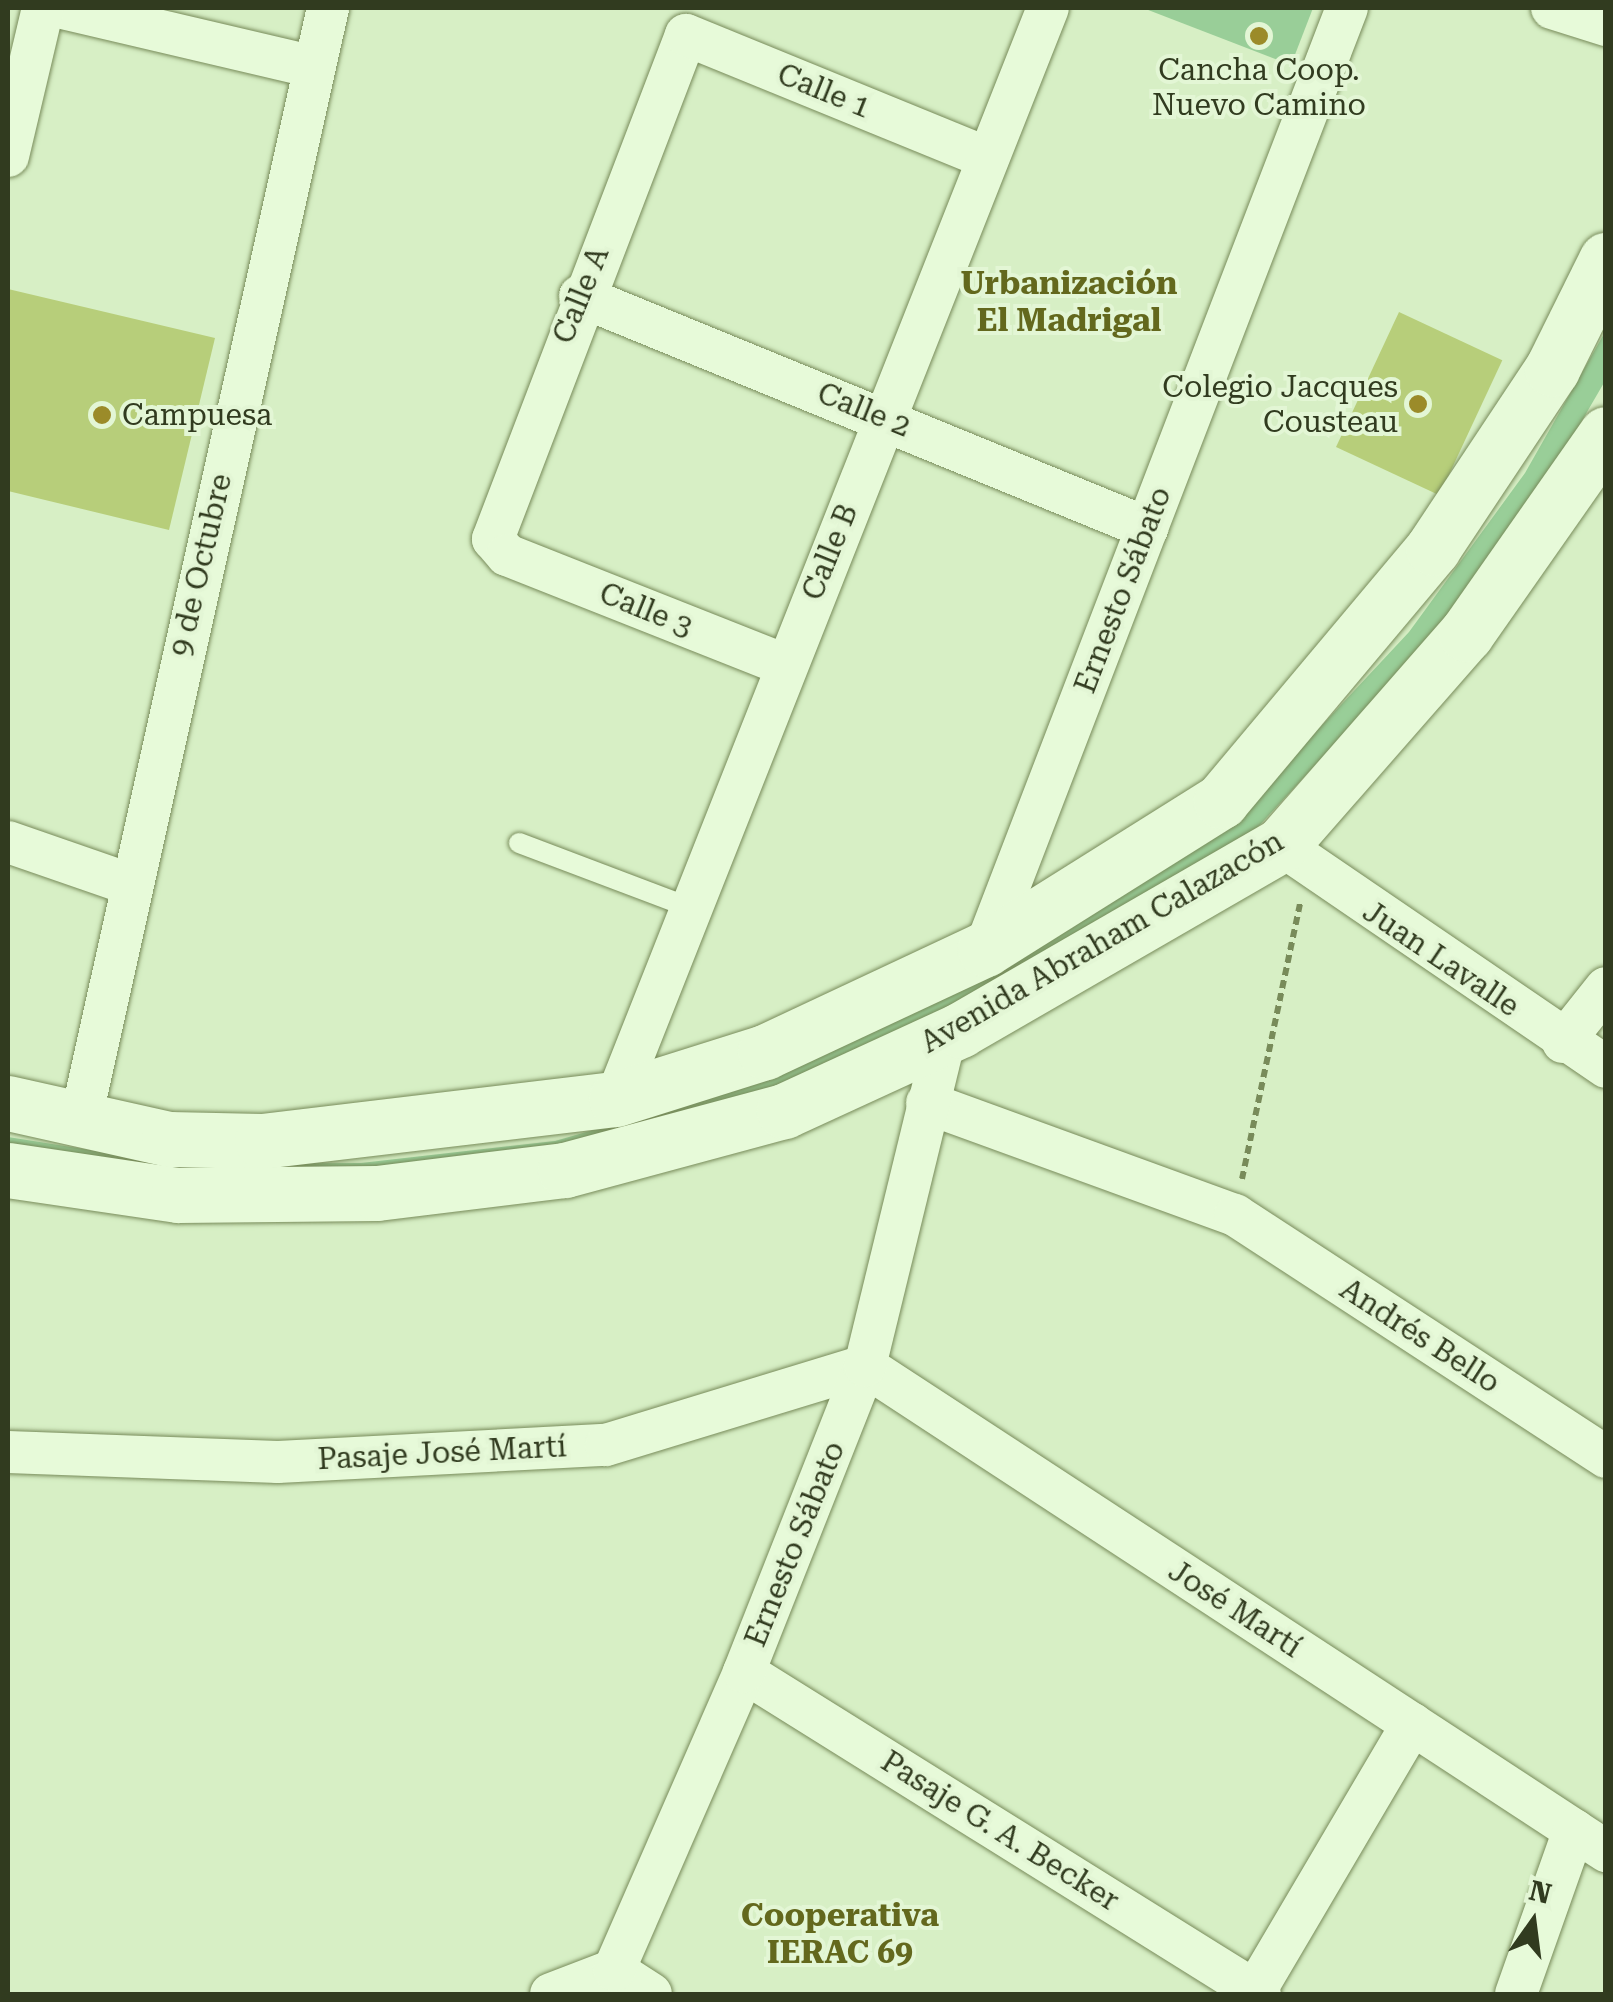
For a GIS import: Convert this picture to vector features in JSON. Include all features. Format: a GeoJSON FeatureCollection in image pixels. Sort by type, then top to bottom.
{"type":"FeatureCollection","features":[{"type":"Feature","properties":{"kind":"main road","name":"Avenida Abraham Calazacón"},"geometry":{"type":"LineString","coordinates":[[8,1102],[80,1123],[169,1140],[262,1141],[616,1098],[799,1038],[985,949],[1221,801],[1433,548],[1552,369],[1606,260]]}},
{"type":"Feature","properties":{"kind":"main road","name":"Avenida Abraham Calazacón"},"geometry":{"type":"LineString","coordinates":[[8,1170],[178,1195],[377,1193],[565,1170],[784,1110],[945,1037],[1294,857],[1466,634],[1606,434]]}},
{"type":"Feature","properties":{"kind":"street"},"geometry":{"type":"LineString","coordinates":[[8,156],[43,8]]}},
{"type":"Feature","properties":{"kind":"street"},"geometry":{"type":"LineString","coordinates":[[64,8],[314,67]]}},
{"type":"Feature","properties":{"kind":"street","name":"9 de Octubre"},"geometry":{"type":"LineString","coordinates":[[80,1123],[129,884],[328,8]]}},
{"type":"Feature","properties":{"kind":"street","name":"Calle B"},"geometry":{"type":"LineString","coordinates":[[616,1098],[688,907],[1048,8]]}},
{"type":"Feature","properties":{"kind":"street","name":"Ernesto Sábato"},"geometry":{"type":"LineString","coordinates":[[985,949],[1346,8]]}},
{"type":"Feature","properties":{"kind":"street"},"geometry":{"type":"LineString","coordinates":[[1552,8],[1606,24]]}},
{"type":"Feature","properties":{"kind":"street","name":"Calle 1"},"geometry":{"type":"LineString","coordinates":[[684,21],[988,158]]}},
{"type":"Feature","properties":{"kind":"street","name":"Calle A"},"geometry":{"type":"LineString","coordinates":[[507,555],[494,523],[684,21]]}},
{"type":"Feature","properties":{"kind":"street","name":"Calle 2"},"geometry":{"type":"LineString","coordinates":[[580,296],[1147,528]]}},
{"type":"Feature","properties":{"kind":"street","name":"Calle 3"},"geometry":{"type":"LineString","coordinates":[[507,555],[785,665]]}},
{"type":"Feature","properties":{"kind":"street"},"geometry":{"type":"LineString","coordinates":[[8,842],[129,884]]}},
{"type":"Feature","properties":{"kind":"street","name":"Juan Lavalle"},"geometry":{"type":"LineString","coordinates":[[1294,857],[1563,1042],[1606,1066]]}},
{"type":"Feature","properties":{"kind":"street"},"geometry":{"type":"LineString","coordinates":[[1563,1042],[1606,988]]}},
{"type":"Feature","properties":{"kind":"street","name":"Ernesto Sábato"},"geometry":{"type":"LineString","coordinates":[[614,1970],[744,1672],[866,1366],[945,1037]]}},
{"type":"Feature","properties":{"kind":"street","name":"Andrés Bello"},"geometry":{"type":"LineString","coordinates":[[927,1104],[1235,1215],[1606,1457]]}},
{"type":"Feature","properties":{"kind":"street","name":"Pasaje José Martí"},"geometry":{"type":"LineString","coordinates":[[8,1452],[278,1462],[606,1445],[866,1366]]}},
{"type":"Feature","properties":{"kind":"street","name":"José Martí"},"geometry":{"type":"LineString","coordinates":[[866,1366],[1590,1841]]}},
{"type":"Feature","properties":{"kind":"street","name":"Pasaje G. A. Becker"},"geometry":{"type":"LineString","coordinates":[[744,1672],[1258,1993]]}},
{"type":"Feature","properties":{"kind":"street"},"geometry":{"type":"LineString","coordinates":[[1258,1993],[1412,1724]]}},
{"type":"Feature","properties":{"kind":"street"},"geometry":{"type":"LineString","coordinates":[[1516,1994],[1590,1841]]}},
{"type":"Feature","properties":{"kind":"street"},"geometry":{"type":"LineString","coordinates":[[551,1994],[614,1970],[651,1994]]}},
{"type":"Feature","properties":{"kind":"lane"},"geometry":{"type":"LineString","coordinates":[[518,843],[688,907]]}},
{"type":"Feature","properties":{"kind":"path"},"geometry":{"type":"LineString","coordinates":[[1235,1215],[1294,857]]}},
{"type":"Feature","properties":{"kind":"green space","name":"Cancha Coop. Nuevo Camino"},"geometry":{"type":"Polygon","coordinates":[[[1143,8],[1313,8],[1291,65],[1143,8]]]}},
{"type":"Feature","properties":{"kind":"green space"},"geometry":{"type":"Polygon","coordinates":[[[1605,332],[1605,381],[1544,486],[1426,645],[1258,827],[926,1025],[772,1104],[366,1188],[8,1161],[8,1137],[178,1164],[361,1163],[555,1141],[760,1082],[1241,812],[1409,632],[1525,473],[1605,332]]]}},
{"type":"Feature","properties":{"kind":"building","name":"Campuesa"},"geometry":{"type":"Polygon","coordinates":[[[8,289],[215,338],[169,530],[8,491],[8,289]]]}},
{"type":"Feature","properties":{"kind":"building","name":"Colegio Jacques Cousteau"},"geometry":{"type":"Polygon","coordinates":[[[1399,312],[1502,360],[1439,495],[1336,447],[1399,312]]]}},
{"type":"Feature","properties":{"kind":"place","name":"Cancha Coop. Nuevo Camino"},"geometry":{"type":"Point","coordinates":[1259,36]}},
{"type":"Feature","properties":{"kind":"place","name":"Colegio Jacques Cousteau"},"geometry":{"type":"Point","coordinates":[1418,404]}},
{"type":"Feature","properties":{"kind":"place","name":"Campuesa"},"geometry":{"type":"Point","coordinates":[102,415]}},
{"type":"Feature","properties":{"kind":"district","name":"Urbanización El Madrigal"},"geometry":{"type":"Point","coordinates":[1069,302]}},
{"type":"Feature","properties":{"kind":"district","name":"Cooperativa IERAC 69"},"geometry":{"type":"Point","coordinates":[840,1934]}}]}
